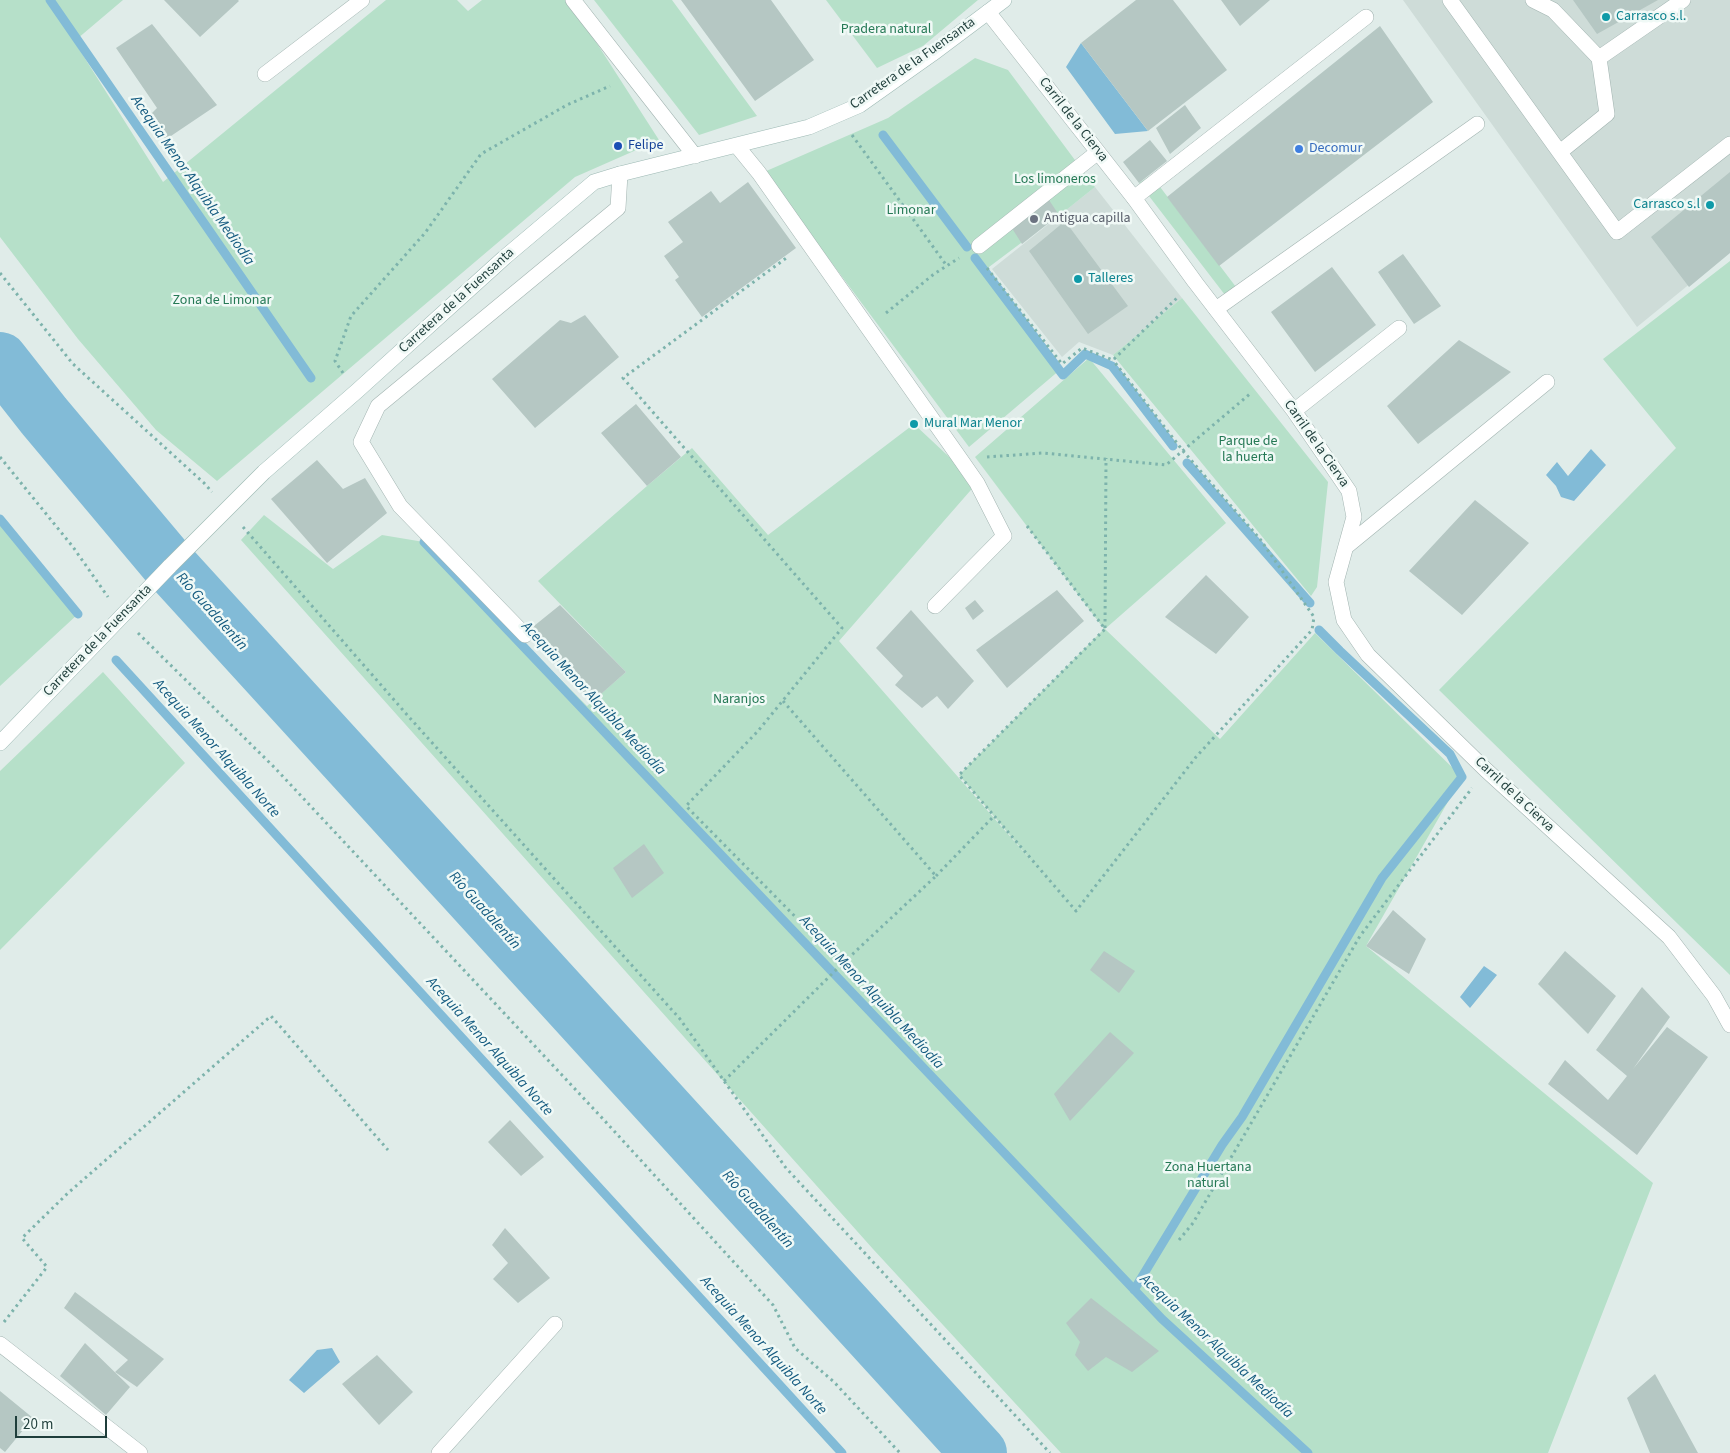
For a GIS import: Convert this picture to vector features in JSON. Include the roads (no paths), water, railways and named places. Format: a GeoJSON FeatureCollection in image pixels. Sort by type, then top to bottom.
{"type":"FeatureCollection","features":[{"type":"Feature","properties":{"kind":"street"},"geometry":{"type":"LineString","coordinates":[[265,74],[362,0]]}},
{"type":"Feature","properties":{"kind":"street"},"geometry":{"type":"LineString","coordinates":[[573,0],[694,156]]}},
{"type":"Feature","properties":{"kind":"street","name":"Carretera de la Fuensanta"},"geometry":{"type":"LineString","coordinates":[[0,743],[137,600],[264,472],[505,257],[594,182],[809,126],[838,114],[860,104],[932,54],[1004,0]]}},
{"type":"Feature","properties":{"kind":"street"},"geometry":{"type":"LineString","coordinates":[[1450,0],[1617,232],[1730,144]]}},
{"type":"Feature","properties":{"kind":"street"},"geometry":{"type":"LineString","coordinates":[[1533,0],[1553,10],[1599,58],[1607,114],[1560,152]]}},
{"type":"Feature","properties":{"kind":"street"},"geometry":{"type":"LineString","coordinates":[[1599,58],[1683,0]]}},
{"type":"Feature","properties":{"kind":"street","name":"Carril de la Cierva"},"geometry":{"type":"LineString","coordinates":[[988,12],[1134,198],[1294,412],[1349,491],[1354,517],[1336,582],[1344,620],[1368,655],[1486,770],[1668,937],[1714,996],[1729,1020]]}},
{"type":"Feature","properties":{"kind":"street"},"geometry":{"type":"LineString","coordinates":[[1134,198],[1366,17]]}},
{"type":"Feature","properties":{"kind":"street"},"geometry":{"type":"LineString","coordinates":[[1216,308],[1477,124]]}},
{"type":"Feature","properties":{"kind":"street"},"geometry":{"type":"LineString","coordinates":[[737,146],[978,483],[1004,536],[935,606]]}},
{"type":"Feature","properties":{"kind":"street"},"geometry":{"type":"LineString","coordinates":[[976,248],[1098,152]]}},
{"type":"Feature","properties":{"kind":"street"},"geometry":{"type":"LineString","coordinates":[[525,635],[400,506],[361,442],[378,406],[618,208],[620,174]]}},
{"type":"Feature","properties":{"kind":"street"},"geometry":{"type":"LineString","coordinates":[[1294,412],[1399,328]]}},
{"type":"Feature","properties":{"kind":"street"},"geometry":{"type":"LineString","coordinates":[[1346,546],[1546,382]]}},
{"type":"Feature","properties":{"kind":"street"},"geometry":{"type":"LineString","coordinates":[[439,1453],[555,1324]]}},
{"type":"Feature","properties":{"kind":"street"},"geometry":{"type":"LineString","coordinates":[[0,1344],[140,1453]]}},
{"type":"Feature","properties":{"kind":"water"},"geometry":{"type":"Polygon","coordinates":[[[1081,43],[1148,131],[1115,134],[1066,67],[1081,43]]]}},
{"type":"Feature","properties":{"kind":"water"},"geometry":{"type":"Polygon","coordinates":[[[1591,449],[1606,465],[1574,501],[1561,497],[1556,486],[1546,475],[1557,462],[1568,476],[1591,449]]]}},
{"type":"Feature","properties":{"kind":"water"},"geometry":{"type":"Polygon","coordinates":[[[1484,966],[1497,975],[1470,1008],[1460,997],[1484,966]]]}},
{"type":"Feature","properties":{"kind":"water"},"geometry":{"type":"Polygon","coordinates":[[[332,1348],[340,1362],[304,1393],[289,1380],[317,1350],[332,1348]]]}},
{"type":"Feature","properties":{"kind":"waterway","name":"Acequia Menor Alquibla Mediodía"},"geometry":{"type":"LineString","coordinates":[[50,0],[311,378]]}},
{"type":"Feature","properties":{"kind":"waterway"},"geometry":{"type":"LineString","coordinates":[[883,135],[967,247]]}},
{"type":"Feature","properties":{"kind":"waterway"},"geometry":{"type":"LineString","coordinates":[[975,258],[1063,375],[1085,354],[1112,366],[1173,446]]}},
{"type":"Feature","properties":{"kind":"waterway","name":"Río Guadalentín"},"geometry":{"type":"LineString","coordinates":[[0,360],[44,416],[170,566],[979,1453]]}},
{"type":"Feature","properties":{"kind":"waterway"},"geometry":{"type":"LineString","coordinates":[[1187,463],[1310,603]]}},
{"type":"Feature","properties":{"kind":"waterway","name":"Acequia Menor Alquibla Norte"},"geometry":{"type":"LineString","coordinates":[[0,519],[78,614]]}},
{"type":"Feature","properties":{"kind":"waterway","name":"Acequia Menor Alquibla Mediodía"},"geometry":{"type":"LineString","coordinates":[[424,542],[1162,1319],[1308,1453]]}},
{"type":"Feature","properties":{"kind":"waterway"},"geometry":{"type":"LineString","coordinates":[[1134,1290],[1222,1145],[1242,1117],[1382,878],[1462,777],[1450,754],[1319,630]]}},
{"type":"Feature","properties":{"kind":"waterway","name":"Acequia Menor Alquibla Norte"},"geometry":{"type":"LineString","coordinates":[[116,660],[842,1453]]}},
{"type":"Feature","properties":{"kind":"place","name":"Carrasco s.l."},"geometry":{"type":"Point","coordinates":[1606,17]}},
{"type":"Feature","properties":{"kind":"place","name":"Felipe"},"geometry":{"type":"Point","coordinates":[618,146]}},
{"type":"Feature","properties":{"kind":"place","name":"Decomur"},"geometry":{"type":"Point","coordinates":[1299,149]}},
{"type":"Feature","properties":{"kind":"place","name":"Carrasco s.l"},"geometry":{"type":"Point","coordinates":[1710,205]}},
{"type":"Feature","properties":{"kind":"place","name":"Antigua capilla"},"geometry":{"type":"Point","coordinates":[1034,219]}},
{"type":"Feature","properties":{"kind":"place","name":"Talleres"},"geometry":{"type":"Point","coordinates":[1078,279]}},
{"type":"Feature","properties":{"kind":"place","name":"Mural Mar Menor"},"geometry":{"type":"Point","coordinates":[914,424]}},
{"type":"Feature","properties":{"kind":"park label","name":"Pradera natural"},"geometry":{"type":"Point","coordinates":[886,30]}},
{"type":"Feature","properties":{"kind":"park label","name":"Los limoneros"},"geometry":{"type":"Point","coordinates":[1055,180]}},
{"type":"Feature","properties":{"kind":"park label","name":"Limonar"},"geometry":{"type":"Point","coordinates":[911,211]}},
{"type":"Feature","properties":{"kind":"park label","name":"Zona de Limonar"},"geometry":{"type":"Point","coordinates":[222,301]}},
{"type":"Feature","properties":{"kind":"park label","name":"Parque de la huerta"},"geometry":{"type":"Point","coordinates":[1248,450]}},
{"type":"Feature","properties":{"kind":"park label","name":"Naranjos"},"geometry":{"type":"Point","coordinates":[739,700]}},
{"type":"Feature","properties":{"kind":"park label","name":"Zona Huertana natural"},"geometry":{"type":"Point","coordinates":[1208,1176]}}]}
